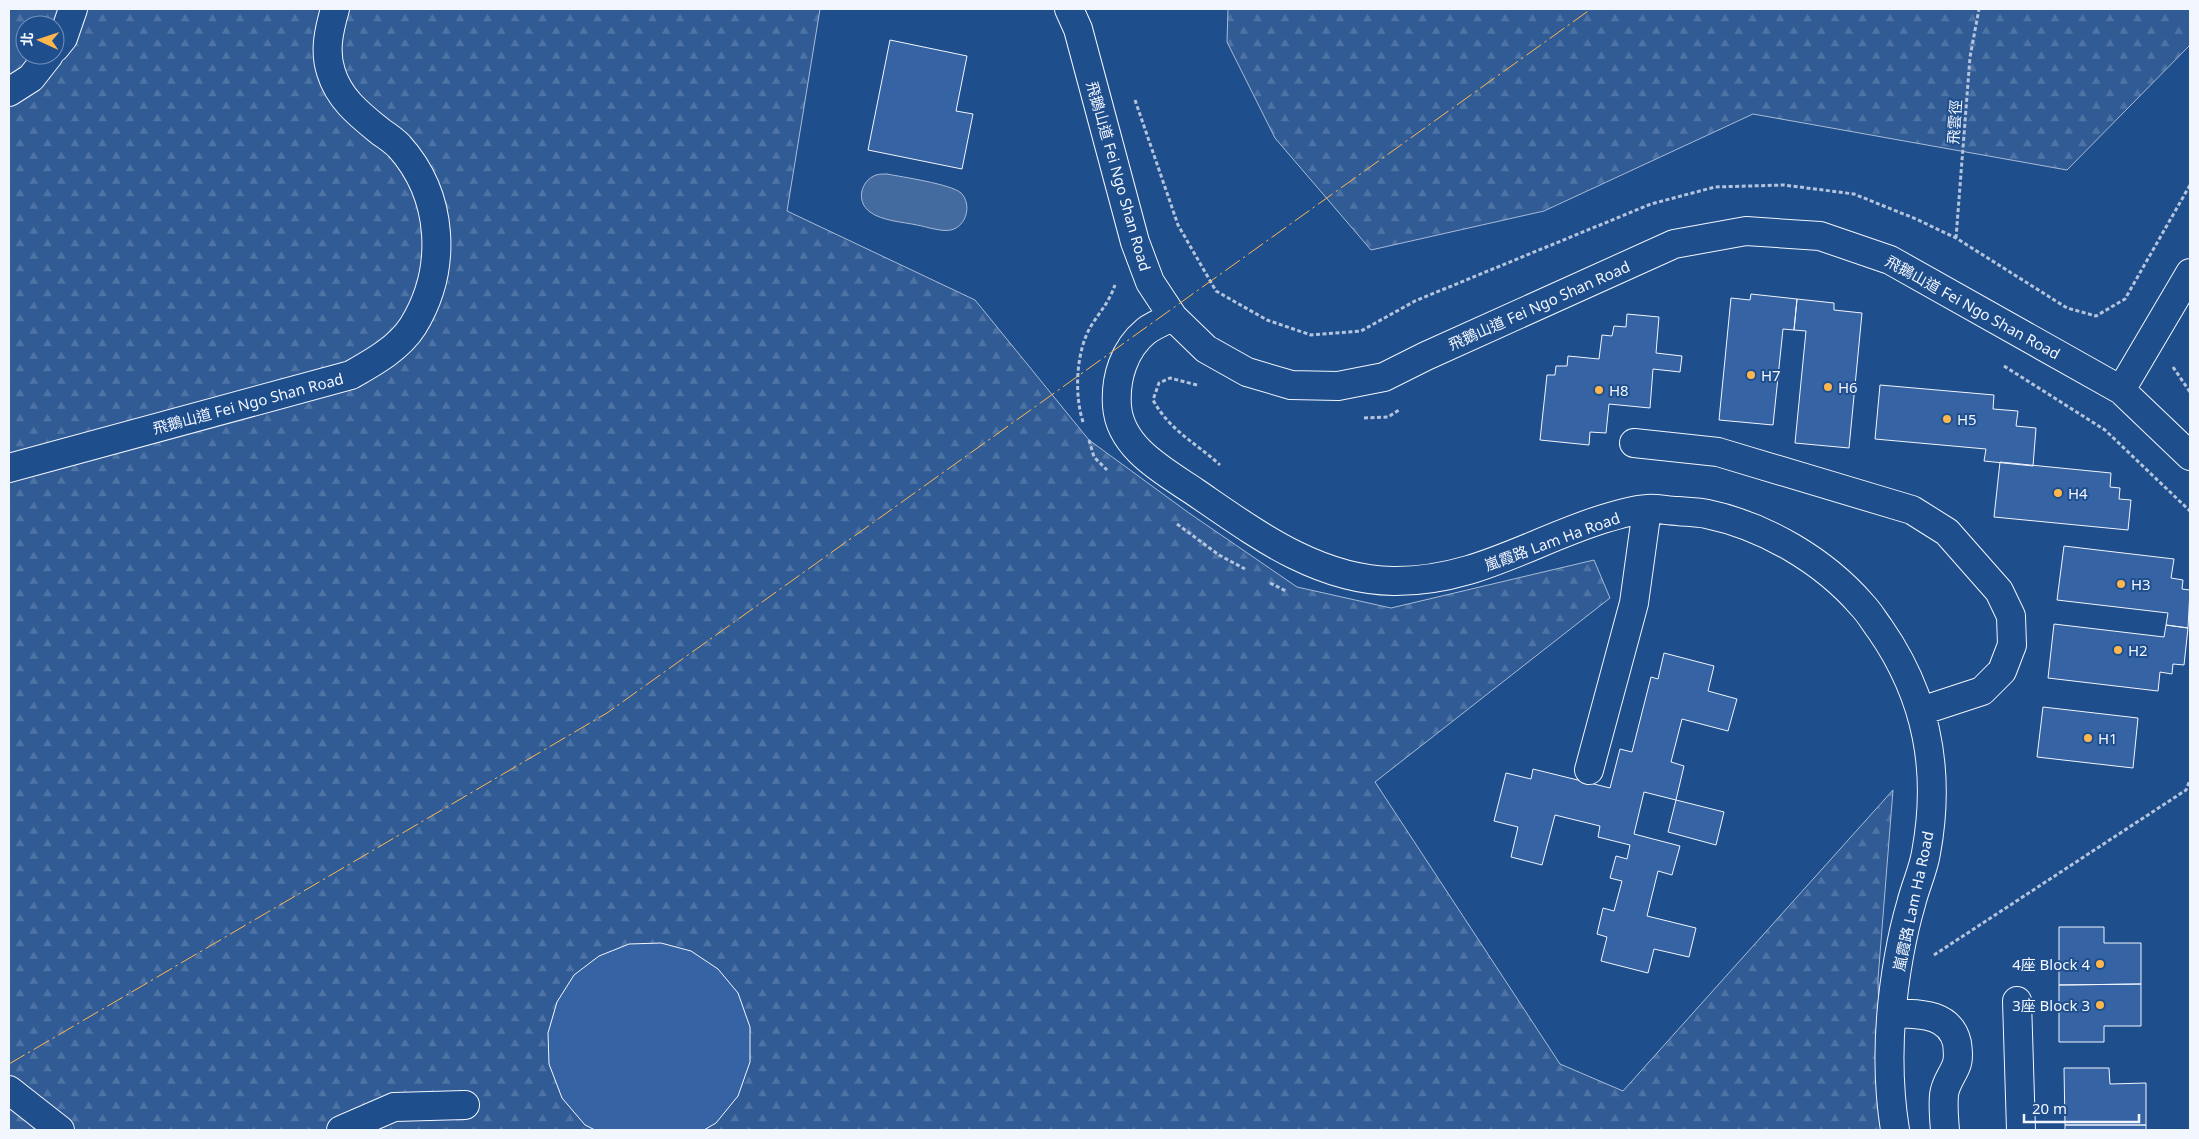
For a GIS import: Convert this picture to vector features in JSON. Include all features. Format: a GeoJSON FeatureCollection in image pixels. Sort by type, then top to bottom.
{"type":"FeatureCollection","features":[{"type":"Feature","properties":{"kind":"street"},"geometry":{"type":"LineString","coordinates":[[65,32],[73,9]]}},
{"type":"Feature","properties":{"kind":"street","name":"飛鵝山道 Fei Ngo Shan Road"},"geometry":{"type":"LineString","coordinates":[[9,468],[351,375],[385,355],[412,327],[430,291],[438,253],[435,214],[421,177],[399,145],[367,121],[344,100],[330,72],[327,40],[335,9]]}},
{"type":"Feature","properties":{"kind":"street","name":"飛鵝山道 Fei Ngo Shan Road"},"geometry":{"type":"LineString","coordinates":[[1069,9],[1078,29],[1135,242],[1150,282],[1173,317],[1206,349],[1247,372],[1291,385],[1338,386],[1384,376],[1674,244],[1746,231],[1820,236],[1890,260],[2121,390],[2190,456]]}},
{"type":"Feature","properties":{"kind":"street"},"geometry":{"type":"LineString","coordinates":[[9,92],[31,78],[41,65]]}},
{"type":"Feature","properties":{"kind":"street"},"geometry":{"type":"LineString","coordinates":[[2121,390],[2190,273]]}},
{"type":"Feature","properties":{"kind":"street","name":"嵐霞路 Lam Ha Road"},"geometry":{"type":"LineString","coordinates":[[1173,317],[1146,331],[1127,353],[1116,381],[1117,411],[1128,439],[1148,460],[1257,534],[1298,558],[1344,574],[1390,582],[1438,579],[1484,567],[1602,519],[1647,509],[1708,514],[1766,533],[1818,564],[1863,605],[1898,655],[1921,711],[1931,759],[1932,808],[1925,857],[1910,907],[1899,958],[1892,1013],[1890,1067],[1895,1130]]}},
{"type":"Feature","properties":{"kind":"street"},"geometry":{"type":"LineString","coordinates":[[1634,443],[1718,452],[1912,510],[1947,532],[1999,591],[2011,616],[2012,645],[2002,671],[1982,691],[1921,711]]}},
{"type":"Feature","properties":{"kind":"street"},"geometry":{"type":"LineString","coordinates":[[1589,770],[1634,602],[1647,509]]}},
{"type":"Feature","properties":{"kind":"street"},"geometry":{"type":"LineString","coordinates":[[2017,1002],[2021,1130]]}},
{"type":"Feature","properties":{"kind":"street"},"geometry":{"type":"LineString","coordinates":[[1892,1013],[1922,1014],[1936,1018],[1948,1025],[1955,1038],[1958,1051],[1956,1066],[1949,1078],[1944,1094],[1945,1130]]}},
{"type":"Feature","properties":{"kind":"street"},"geometry":{"type":"LineString","coordinates":[[9,1090],[60,1130]]}},
{"type":"Feature","properties":{"kind":"street"},"geometry":{"type":"LineString","coordinates":[[341,1130],[394,1107],[465,1105]]}},
{"type":"Feature","properties":{"kind":"path","name":"飛雲徑"},"geometry":{"type":"LineString","coordinates":[[1956,238],[1970,57],[1979,9]]}},
{"type":"Feature","properties":{"kind":"path"},"geometry":{"type":"LineString","coordinates":[[1132,91],[1178,225],[1216,291],[1267,320],[1311,335],[1361,331],[1415,301],[1642,208],[1715,187],[1784,185],[1854,194],[1956,238],[2067,308],[2096,316],[2124,299],[2190,185]]}},
{"type":"Feature","properties":{"kind":"path"},"geometry":{"type":"LineString","coordinates":[[1083,423],[1078,368],[1090,327],[1109,302],[1117,280]]}},
{"type":"Feature","properties":{"kind":"path"},"geometry":{"type":"LineString","coordinates":[[1086,432],[1094,457],[1111,474]]}},
{"type":"Feature","properties":{"kind":"path"},"geometry":{"type":"LineString","coordinates":[[1171,520],[1219,555],[1253,574]]}},
{"type":"Feature","properties":{"kind":"path"},"geometry":{"type":"LineString","coordinates":[[1261,578],[1294,594]]}},
{"type":"Feature","properties":{"kind":"path"},"geometry":{"type":"LineString","coordinates":[[1927,960],[2186,790],[2190,780]]}},
{"type":"Feature","properties":{"kind":"green space"},"geometry":{"type":"Polygon","coordinates":[[[9,9],[820,9],[787,211],[975,300],[1089,440],[1189,513],[1297,587],[1391,608],[1594,560],[1610,598],[1375,782],[1560,1064],[1623,1091],[1893,790],[1878,979],[1882,1130],[9,1130],[9,9]]]}},
{"type":"Feature","properties":{"kind":"green space"},"geometry":{"type":"Polygon","coordinates":[[[1228,9],[2190,9],[2190,45],[2067,170],[1753,114],[1544,211],[1371,250],[1275,138],[1227,42],[1228,9]]]}},
{"type":"Feature","properties":{"kind":"shaded area"},"geometry":{"type":"Polygon","coordinates":[[[887,174],[937,184],[961,193],[967,208],[961,224],[951,230],[943,230],[893,221],[870,212],[863,203],[863,187],[871,178],[887,174]]]}},
{"type":"Feature","properties":{"kind":"building"},"geometry":{"type":"Polygon","coordinates":[[[890,40],[967,56],[956,111],[973,114],[962,169],[868,150],[890,40]]]}},
{"type":"Feature","properties":{"kind":"building","name":"H7"},"geometry":{"type":"Polygon","coordinates":[[[1751,294],[1797,299],[1794,330],[1783,329],[1773,425],[1719,420],[1731,298],[1750,300],[1751,294]]]}},
{"type":"Feature","properties":{"kind":"building","name":"H6"},"geometry":{"type":"Polygon","coordinates":[[[1797,299],[1834,303],[1834,310],[1862,313],[1849,448],[1795,443],[1806,331],[1794,330],[1797,299]]]}},
{"type":"Feature","properties":{"kind":"building","name":"H8"},"geometry":{"type":"Polygon","coordinates":[[[1627,314],[1659,317],[1656,353],[1682,356],[1680,372],[1653,369],[1650,408],[1609,404],[1606,433],[1590,432],[1589,445],[1540,440],[1547,375],[1555,375],[1556,366],[1567,366],[1568,356],[1599,359],[1602,335],[1612,336],[1614,326],[1626,327],[1627,314]]]}},
{"type":"Feature","properties":{"kind":"building","name":"H5"},"geometry":{"type":"Polygon","coordinates":[[[1880,385],[1994,395],[1993,409],[2018,411],[2016,426],[2036,428],[2033,466],[1984,461],[1986,449],[1875,439],[1880,385]]]}},
{"type":"Feature","properties":{"kind":"building","name":"H4"},"geometry":{"type":"Polygon","coordinates":[[[2000,462],[2111,473],[2110,487],[2120,488],[2119,499],[2131,500],[2128,530],[1994,517],[2000,462]]]}},
{"type":"Feature","properties":{"kind":"building","name":"H3"},"geometry":{"type":"Polygon","coordinates":[[[2064,546],[2174,559],[2171,578],[2183,580],[2182,589],[2190,590],[2188,628],[2166,625],[2168,613],[2057,600],[2064,546]]]}},
{"type":"Feature","properties":{"kind":"building","name":"H2"},"geometry":{"type":"Polygon","coordinates":[[[2054,624],[2164,637],[2166,625],[2188,628],[2184,665],[2173,664],[2172,674],[2160,672],[2158,691],[2048,678],[2054,624]]]}},
{"type":"Feature","properties":{"kind":"building"},"geometry":{"type":"Polygon","coordinates":[[[1664,653],[1714,666],[1708,691],[1737,699],[1728,731],[1682,719],[1671,762],[1684,766],[1676,800],[1644,792],[1634,834],[1680,846],[1672,875],[1658,871],[1647,916],[1696,928],[1689,957],[1654,949],[1648,973],[1601,961],[1607,937],[1597,934],[1603,908],[1614,911],[1622,881],[1610,878],[1616,856],[1627,859],[1630,845],[1598,837],[1600,826],[1555,815],[1542,865],[1511,857],[1518,827],[1494,821],[1506,773],[1531,779],[1533,769],[1610,788],[1620,749],[1632,752],[1651,677],[1658,679],[1664,653]]]}},
{"type":"Feature","properties":{"kind":"building","name":"H1"},"geometry":{"type":"Polygon","coordinates":[[[2043,707],[2138,718],[2133,768],[2037,757],[2043,707]]]}},
{"type":"Feature","properties":{"kind":"building"},"geometry":{"type":"Polygon","coordinates":[[[1676,800],[1724,812],[1716,845],[1668,832],[1676,800]]]}},
{"type":"Feature","properties":{"kind":"building","name":"4座 Block 4"},"geometry":{"type":"Polygon","coordinates":[[[2059,927],[2104,927],[2104,943],[2141,943],[2141,984],[2059,985],[2059,927]]]}},
{"type":"Feature","properties":{"kind":"building"},"geometry":{"type":"Polygon","coordinates":[[[661,943],[691,951],[718,969],[738,993],[750,1027],[750,1062],[738,1096],[716,1123],[704,1130],[595,1130],[585,1125],[562,1098],[549,1064],[548,1033],[557,1002],[574,975],[599,956],[629,944],[661,943]]]}},
{"type":"Feature","properties":{"kind":"building","name":"3座 Block 3"},"geometry":{"type":"Polygon","coordinates":[[[2141,984],[2141,1026],[2104,1026],[2104,1042],[2059,1042],[2059,985],[2141,984]]]}},
{"type":"Feature","properties":{"kind":"building"},"geometry":{"type":"Polygon","coordinates":[[[2064,1068],[2109,1068],[2110,1084],[2146,1083],[2146,1125],[2065,1125],[2064,1068]]]}},
{"type":"Feature","properties":{"kind":"building"},"geometry":{"type":"Polygon","coordinates":[[[2065,1125],[2146,1125],[2146,1130],[2065,1130],[2065,1125]]]}},
{"type":"Feature","properties":{"kind":"power"},"geometry":{"type":"LineString","coordinates":[[9,1064],[607,713],[1591,9]]}},
{"type":"Feature","properties":{"kind":"place","name":"H7"},"geometry":{"type":"Point","coordinates":[1751,375]}},
{"type":"Feature","properties":{"kind":"place","name":"H6"},"geometry":{"type":"Point","coordinates":[1828,387]}},
{"type":"Feature","properties":{"kind":"place","name":"H8"},"geometry":{"type":"Point","coordinates":[1599,390]}},
{"type":"Feature","properties":{"kind":"place","name":"H5"},"geometry":{"type":"Point","coordinates":[1947,419]}},
{"type":"Feature","properties":{"kind":"place","name":"H4"},"geometry":{"type":"Point","coordinates":[2058,493]}},
{"type":"Feature","properties":{"kind":"place","name":"H3"},"geometry":{"type":"Point","coordinates":[2121,584]}},
{"type":"Feature","properties":{"kind":"place","name":"H2"},"geometry":{"type":"Point","coordinates":[2118,650]}},
{"type":"Feature","properties":{"kind":"place","name":"H1"},"geometry":{"type":"Point","coordinates":[2088,738]}},
{"type":"Feature","properties":{"kind":"place","name":"4座 Block 4"},"geometry":{"type":"Point","coordinates":[2100,964]}},
{"type":"Feature","properties":{"kind":"place","name":"3座 Block 3"},"geometry":{"type":"Point","coordinates":[2100,1005]}}]}
